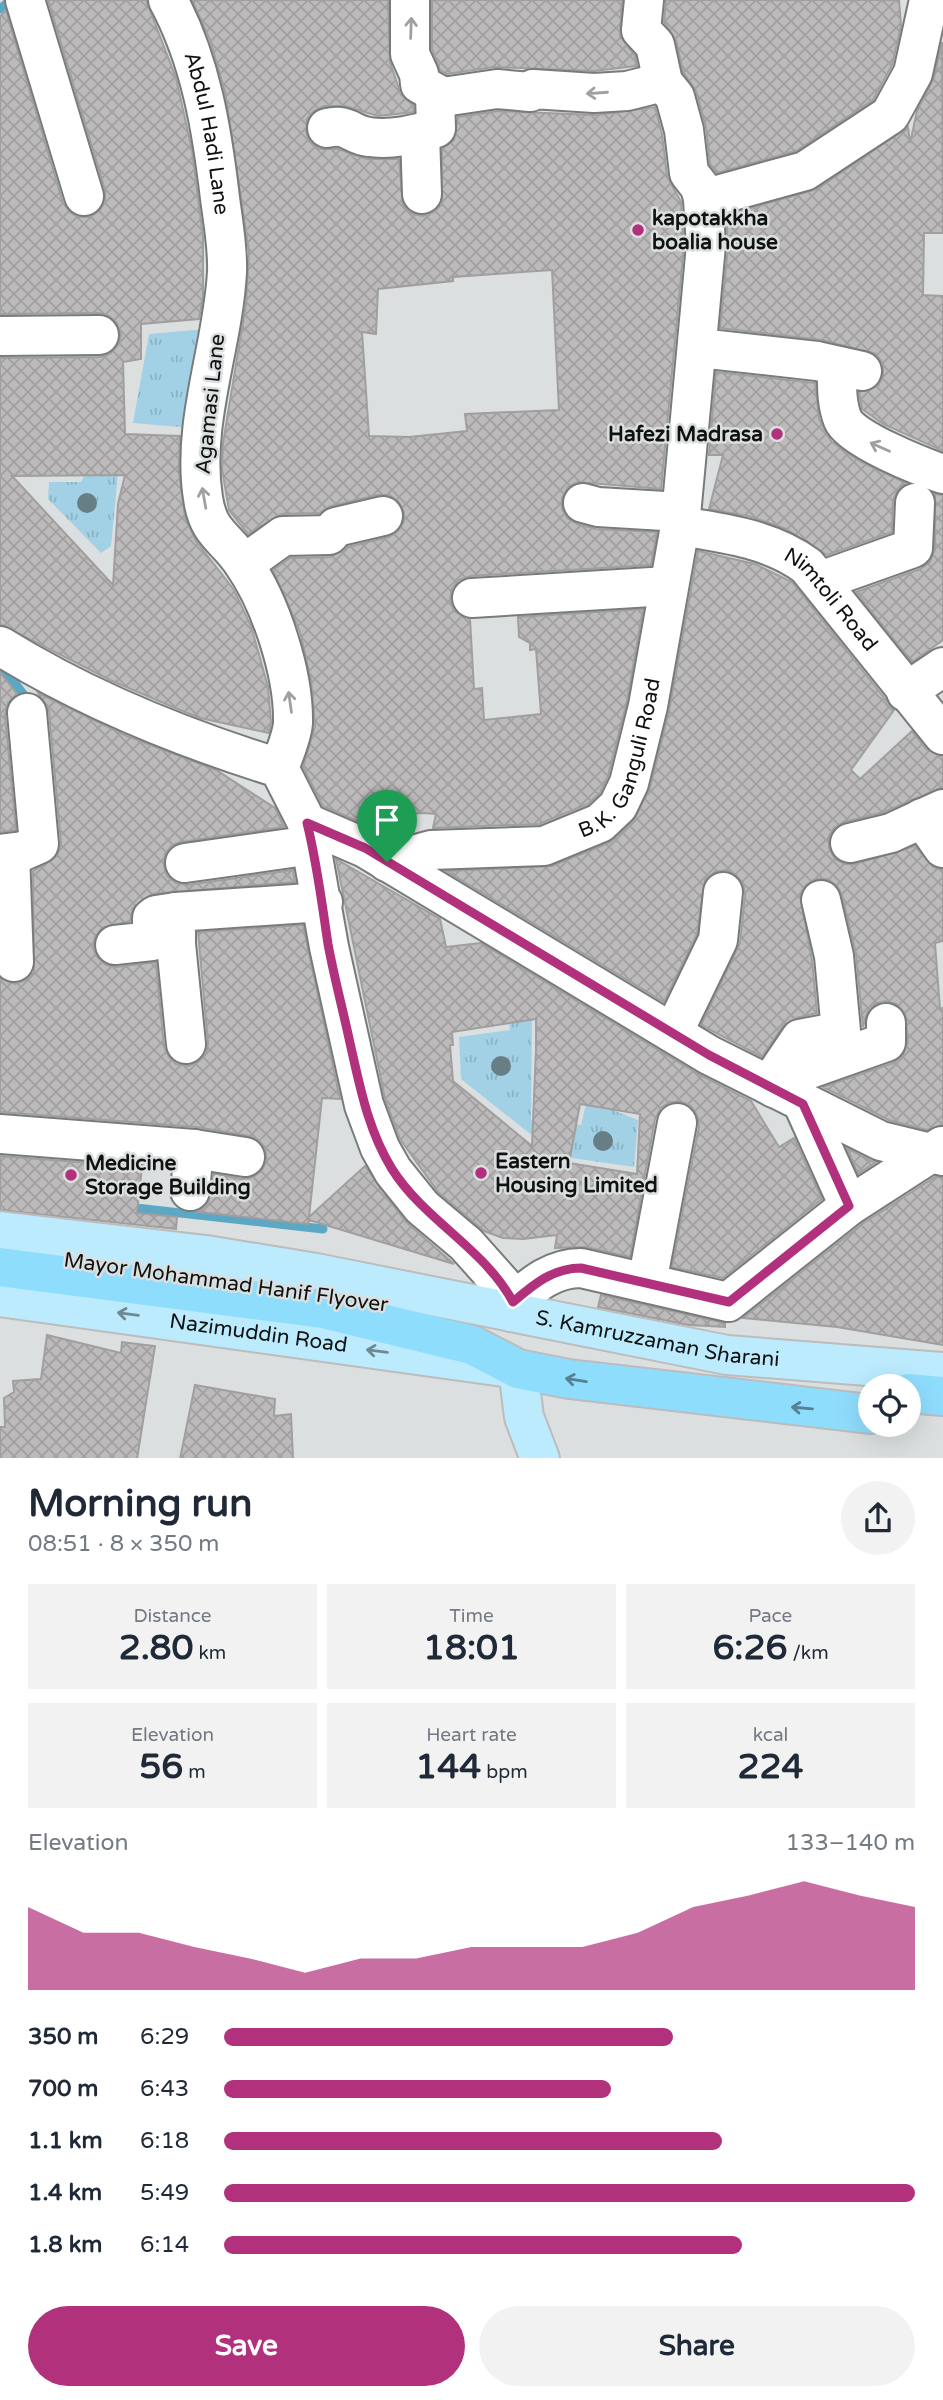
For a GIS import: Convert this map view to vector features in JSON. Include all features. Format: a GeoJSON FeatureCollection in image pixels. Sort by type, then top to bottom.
{"type":"FeatureCollection","features":[{"type":"Feature","properties":{"kind":"highway","name":"Mayor Mohammad Hanif Flyover"},"geometry":{"type":"LineString","coordinates":[[0,1250],[334,1294],[494,1321],[524,1357]]}},
{"type":"Feature","properties":{"kind":"highway","name":"Mayor Mohammad Hanif Flyover"},"geometry":{"type":"LineString","coordinates":[[0,1267],[323,1309],[494,1321]]}},
{"type":"Feature","properties":{"kind":"highway"},"geometry":{"type":"LineString","coordinates":[[524,1357],[588,1356],[858,1388]]}},
{"type":"Feature","properties":{"kind":"highway"},"geometry":{"type":"LineString","coordinates":[[524,1357],[637,1388],[858,1413]]}},
{"type":"Feature","properties":{"kind":"highway"},"geometry":{"type":"LineString","coordinates":[[921,1394],[943,1396]]}},
{"type":"Feature","properties":{"kind":"highway"},"geometry":{"type":"LineString","coordinates":[[921,1419],[943,1421]]}},
{"type":"Feature","properties":{"kind":"main road","name":"S. Kamruzzaman Sharani"},"geometry":{"type":"LineString","coordinates":[[0,1231],[206,1255],[316,1273],[494,1321],[727,1354],[943,1372]]}},
{"type":"Feature","properties":{"kind":"main road","name":"Nazimuddin Road"},"geometry":{"type":"LineString","coordinates":[[0,1297],[524,1357]]}},
{"type":"Feature","properties":{"kind":"main road"},"geometry":{"type":"LineString","coordinates":[[516,1458],[524,1417],[524,1357]]}},
{"type":"Feature","properties":{"kind":"main road"},"geometry":{"type":"LineString","coordinates":[[524,1417],[540,1458]]}},
{"type":"Feature","properties":{"kind":"street"},"geometry":{"type":"LineString","coordinates":[[0,7],[9,0]]}},
{"type":"Feature","properties":{"kind":"street"},"geometry":{"type":"LineString","coordinates":[[24,0],[84,196]]}},
{"type":"Feature","properties":{"kind":"street","name":"Abdul Hadi Lane"},"geometry":{"type":"LineString","coordinates":[[168,0],[184,30],[210,122],[227,272]]}},
{"type":"Feature","properties":{"kind":"street"},"geometry":{"type":"LineString","coordinates":[[410,0],[410,54],[419,74],[420,84],[435,95],[443,97],[497,89],[512,92],[530,92],[533,89],[594,93],[627,91],[663,82]]}},
{"type":"Feature","properties":{"kind":"street"},"geometry":{"type":"LineString","coordinates":[[644,0],[640,30],[655,45],[663,82],[675,97],[684,130],[689,173],[700,187],[704,204],[805,171],[890,116],[913,73],[932,21]]}},
{"type":"Feature","properties":{"kind":"street"},"geometry":{"type":"LineString","coordinates":[[327,128],[343,125],[367,137],[420,134],[436,128],[435,95]]}},
{"type":"Feature","properties":{"kind":"street"},"geometry":{"type":"LineString","coordinates":[[420,134],[418,143],[422,194]]}},
{"type":"Feature","properties":{"kind":"street","name":"B.K. Ganguli Road"},"geometry":{"type":"LineString","coordinates":[[387,862],[430,850],[544,846],[600,823],[618,806],[629,783],[648,706],[681,519],[705,276],[704,204]]}},
{"type":"Feature","properties":{"kind":"street","name":"Agamasi Lane"},"geometry":{"type":"LineString","coordinates":[[227,272],[200,465],[203,499],[212,531],[232,547],[244,564],[276,630],[293,724],[279,768]]}},
{"type":"Feature","properties":{"kind":"street"},"geometry":{"type":"LineString","coordinates":[[0,336],[99,335]]}},
{"type":"Feature","properties":{"kind":"street"},"geometry":{"type":"LineString","coordinates":[[699,348],[817,361],[850,369],[839,408],[844,423],[853,433],[876,446],[943,474]]}},
{"type":"Feature","properties":{"kind":"street","name":"Nimtoli Road"},"geometry":{"type":"LineString","coordinates":[[583,503],[681,519],[764,543],[794,556],[820,581],[930,710]]}},
{"type":"Feature","properties":{"kind":"street"},"geometry":{"type":"LineString","coordinates":[[820,581],[914,548],[915,503]]}},
{"type":"Feature","properties":{"kind":"street"},"geometry":{"type":"LineString","coordinates":[[244,564],[283,536],[329,535],[336,527],[383,516]]}},
{"type":"Feature","properties":{"kind":"street"},"geometry":{"type":"LineString","coordinates":[[472,598],[668,586]]}},
{"type":"Feature","properties":{"kind":"street"},"geometry":{"type":"LineString","coordinates":[[0,646],[119,708],[221,750],[279,768],[310,834],[329,947],[364,1105],[380,1148],[393,1171],[422,1207],[466,1244],[507,1290],[494,1321]]}},
{"type":"Feature","properties":{"kind":"street"},"geometry":{"type":"LineString","coordinates":[[930,710],[943,667]]}},
{"type":"Feature","properties":{"kind":"street"},"geometry":{"type":"LineString","coordinates":[[14,962],[5,853],[39,844],[27,713]]}},
{"type":"Feature","properties":{"kind":"street"},"geometry":{"type":"LineString","coordinates":[[850,843],[936,825]]}},
{"type":"Feature","properties":{"kind":"street"},"geometry":{"type":"LineString","coordinates":[[184,863],[310,834],[365,848],[673,1033],[782,1092],[881,1140],[937,1152]]}},
{"type":"Feature","properties":{"kind":"street"},"geometry":{"type":"LineString","coordinates":[[673,1033],[718,940],[723,892]]}},
{"type":"Feature","properties":{"kind":"street"},"geometry":{"type":"LineString","coordinates":[[821,900],[834,956],[841,1031],[800,1039],[782,1092],[849,1206]]}},
{"type":"Feature","properties":{"kind":"street"},"geometry":{"type":"LineString","coordinates":[[186,1044],[176,944],[142,922],[323,902]]}},
{"type":"Feature","properties":{"kind":"street"},"geometry":{"type":"LineString","coordinates":[[782,1092],[801,1072],[886,1042],[886,1023]]}},
{"type":"Feature","properties":{"kind":"street"},"geometry":{"type":"LineString","coordinates":[[647,1283],[677,1123]]}},
{"type":"Feature","properties":{"kind":"street"},"geometry":{"type":"LineString","coordinates":[[0,1134],[194,1149],[245,1157]]}},
{"type":"Feature","properties":{"kind":"street"},"geometry":{"type":"LineString","coordinates":[[190,1191],[194,1149]]}},
{"type":"Feature","properties":{"kind":"street"},"geometry":{"type":"LineString","coordinates":[[731,1304],[849,1206],[937,1152]]}},
{"type":"Feature","properties":{"kind":"street"},"geometry":{"type":"LineString","coordinates":[[494,1321],[541,1279],[564,1268],[581,1268],[731,1304]]}},
{"type":"Feature","properties":{"kind":"street"},"geometry":{"type":"LineString","coordinates":[[727,1354],[735,1327],[731,1304]]}},
{"type":"Feature","properties":{"kind":"green space"},"geometry":{"type":"Polygon","coordinates":[[[206,329],[192,428],[133,423],[149,334],[206,329]]]}},
{"type":"Feature","properties":{"kind":"green space"},"geometry":{"type":"Polygon","coordinates":[[[91,460],[118,473],[111,546],[101,553],[48,499],[49,482],[81,482],[91,460]]]}},
{"type":"Feature","properties":{"kind":"green space"},"geometry":{"type":"Polygon","coordinates":[[[532,1012],[531,1120],[581,1125],[587,1100],[638,1120],[634,1167],[558,1156],[461,1079],[459,1037],[510,1030],[509,1016],[532,1012]]]}},
{"type":"Feature","properties":{"kind":"building"},"geometry":{"type":"Polygon","coordinates":[[[48,0],[146,0],[176,78],[192,150],[203,237],[203,297],[199,319],[141,324],[141,359],[123,362],[125,434],[180,436],[179,472],[185,517],[196,541],[234,590],[251,626],[268,687],[271,722],[269,733],[200,718],[180,710],[110,680],[0,624],[0,358],[100,357],[111,353],[118,345],[121,335],[117,323],[109,316],[99,313],[0,314],[0,16],[6,11],[63,203],[78,217],[90,217],[100,210],[105,200],[105,190],[48,0]],[[125,475],[12,476],[113,585],[118,504],[125,475]]]}},
{"type":"Feature","properties":{"kind":"building"},"geometry":{"type":"Polygon","coordinates":[[[192,0],[388,0],[390,62],[401,95],[413,105],[414,112],[378,116],[345,106],[324,106],[314,111],[307,119],[306,132],[310,142],[320,149],[338,149],[367,159],[399,159],[403,205],[411,213],[422,216],[434,212],[442,204],[442,149],[454,140],[458,117],[498,111],[595,115],[655,107],[662,134],[667,176],[681,202],[684,245],[661,489],[578,482],[568,487],[562,498],[562,509],[567,518],[577,524],[596,529],[657,532],[651,565],[471,576],[459,580],[452,589],[450,599],[454,611],[470,619],[474,689],[482,688],[484,720],[541,714],[536,649],[530,650],[530,643],[519,637],[518,617],[643,609],[627,701],[608,776],[600,793],[588,804],[539,824],[433,828],[436,814],[423,813],[356,817],[357,821],[323,806],[303,767],[315,726],[311,680],[300,632],[273,570],[290,558],[330,557],[348,547],[389,537],[398,531],[404,522],[404,512],[398,501],[389,495],[378,495],[331,506],[319,513],[282,514],[248,534],[229,510],[222,469],[223,443],[246,304],[249,252],[225,92],[210,40],[192,0]],[[552,270],[453,277],[453,281],[378,289],[376,334],[362,332],[369,436],[409,437],[467,431],[465,414],[559,410],[552,270]]]}},
{"type":"Feature","properties":{"kind":"building"},"geometry":{"type":"Polygon","coordinates":[[[432,0],[622,0],[620,36],[635,56],[637,66],[594,71],[494,67],[447,74],[440,70],[432,49],[432,0]]]}},
{"type":"Feature","properties":{"kind":"building"},"geometry":{"type":"Polygon","coordinates":[[[666,0],[899,0],[901,26],[892,65],[873,100],[796,151],[717,173],[710,164],[706,127],[696,91],[683,72],[676,40],[664,22],[666,0]]]}},
{"type":"Feature","properties":{"kind":"building"},"geometry":{"type":"Polygon","coordinates":[[[942,42],[943,233],[924,233],[923,295],[943,296],[943,451],[883,424],[862,409],[859,392],[878,386],[883,376],[883,364],[876,354],[822,340],[720,328],[728,247],[726,215],[817,189],[908,127],[910,143],[917,111],[934,78],[942,42]]]}},
{"type":"Feature","properties":{"kind":"building"},"geometry":{"type":"Polygon","coordinates":[[[716,372],[815,383],[819,419],[831,441],[861,462],[906,483],[897,491],[893,501],[892,532],[827,555],[786,529],[752,517],[709,509],[723,455],[709,455],[716,372]]]}},
{"type":"Feature","properties":{"kind":"building"},"geometry":{"type":"Polygon","coordinates":[[[935,494],[943,495],[943,640],[912,662],[856,592],[920,569],[930,562],[935,549],[935,494]]]}},
{"type":"Feature","properties":{"kind":"building"},"geometry":{"type":"Polygon","coordinates":[[[698,551],[755,564],[792,582],[894,710],[851,770],[860,779],[912,731],[926,749],[943,756],[943,787],[884,812],[844,822],[834,828],[829,836],[829,848],[835,859],[845,864],[855,864],[915,846],[933,867],[943,870],[943,941],[935,943],[940,1009],[943,1008],[943,1125],[927,1130],[889,1120],[823,1087],[893,1063],[903,1055],[908,1042],[905,1013],[896,1004],[885,1001],[875,1004],[867,1013],[863,1027],[856,954],[842,895],[837,886],[828,879],[815,879],[806,885],[800,894],[812,960],[817,1013],[796,1018],[783,1026],[762,1057],[701,1025],[740,943],[745,894],[743,883],[735,874],[726,870],[715,872],[705,880],[697,934],[664,1002],[446,871],[552,866],[609,843],[633,822],[650,788],[669,711],[698,551]]]}},
{"type":"Feature","properties":{"kind":"building"},"geometry":{"type":"Polygon","coordinates":[[[0,672],[17,694],[8,703],[5,715],[16,830],[0,832],[0,672]]]}},
{"type":"Feature","properties":{"kind":"building"},"geometry":{"type":"Polygon","coordinates":[[[38,693],[127,736],[216,770],[275,808],[284,827],[172,845],[165,854],[164,867],[167,876],[176,883],[187,885],[293,870],[295,882],[152,894],[133,908],[130,921],[102,928],[95,937],[93,948],[97,957],[106,965],[117,967],[156,962],[164,1047],[176,1064],[189,1066],[206,1054],[208,1043],[198,932],[303,925],[340,1099],[322,1098],[309,1217],[365,1166],[405,1221],[454,1264],[309,1220],[308,1224],[198,1212],[208,1203],[214,1174],[242,1179],[253,1177],[262,1170],[267,1160],[265,1149],[258,1140],[249,1136],[196,1127],[0,1112],[0,978],[15,984],[26,980],[34,972],[33,871],[57,856],[61,843],[49,711],[38,693]]]}},
{"type":"Feature","properties":{"kind":"building"},"geometry":{"type":"Polygon","coordinates":[[[336,859],[440,919],[446,947],[481,943],[698,1074],[751,1101],[779,1147],[794,1138],[822,1199],[723,1278],[672,1267],[699,1126],[697,1115],[691,1106],[682,1102],[670,1102],[661,1108],[655,1119],[630,1257],[586,1247],[555,1248],[557,1235],[523,1239],[503,1238],[484,1231],[438,1192],[400,1139],[385,1099],[336,859]],[[536,1019],[452,1032],[453,1045],[450,1045],[453,1081],[532,1146],[536,1049],[536,1019]],[[580,1104],[569,1163],[637,1174],[640,1114],[580,1104]]]}},
{"type":"Feature","properties":{"kind":"building"},"geometry":{"type":"Polygon","coordinates":[[[847,1148],[871,1161],[876,1162],[858,1174],[847,1148]]]}},
{"type":"Feature","properties":{"kind":"building"},"geometry":{"type":"Polygon","coordinates":[[[0,1156],[142,1167],[137,1213],[177,1217],[176,1229],[0,1210],[0,1156]]]}},
{"type":"Feature","properties":{"kind":"building"},"geometry":{"type":"Polygon","coordinates":[[[935,1177],[943,1177],[943,1345],[837,1327],[743,1318],[862,1224],[935,1177]]]}},
{"type":"Feature","properties":{"kind":"building"},"geometry":{"type":"Polygon","coordinates":[[[601,1295],[725,1323],[725,1327],[689,1325],[598,1307],[601,1295]]]}},
{"type":"Feature","properties":{"kind":"building"},"geometry":{"type":"Polygon","coordinates":[[[47,1335],[121,1353],[122,1342],[155,1346],[137,1458],[0,1458],[0,1427],[5,1427],[4,1398],[14,1392],[13,1381],[41,1379],[47,1335]]]}},
{"type":"Feature","properties":{"kind":"building"},"geometry":{"type":"Polygon","coordinates":[[[195,1385],[275,1399],[274,1416],[291,1414],[293,1458],[180,1458],[195,1385]]]}},
{"type":"Feature","properties":{"kind":"waterway"},"geometry":{"type":"LineString","coordinates":[[0,9],[11,0]]}},
{"type":"Feature","properties":{"kind":"waterway"},"geometry":{"type":"LineString","coordinates":[[0,664],[24,695],[24,703]]}},
{"type":"Feature","properties":{"kind":"waterway"},"geometry":{"type":"LineString","coordinates":[[127,1207],[323,1229]]}},
{"type":"Feature","properties":{"kind":"place","name":"kapotakkha boalia house"},"geometry":{"type":"Point","coordinates":[638,230]}},
{"type":"Feature","properties":{"kind":"place","name":"Hafezi Madrasa"},"geometry":{"type":"Point","coordinates":[777,434]}},
{"type":"Feature","properties":{"kind":"place","name":"Eastern Housing Limited"},"geometry":{"type":"Point","coordinates":[481,1173]}},
{"type":"Feature","properties":{"kind":"place","name":"Medicine Storage Building"},"geometry":{"type":"Point","coordinates":[71,1175]}},
{"type":"Feature","properties":{"kind":"route"},"geometry":{"type":"LineString","coordinates":[[307,823],[365,848],[387,862],[709,1055],[803,1104],[849,1206],[729,1302],[625,1277],[581,1268],[564,1268],[541,1279],[513,1302],[507,1290],[466,1244],[422,1207],[393,1171],[380,1148],[364,1105],[329,947],[307,823]]}}]}
